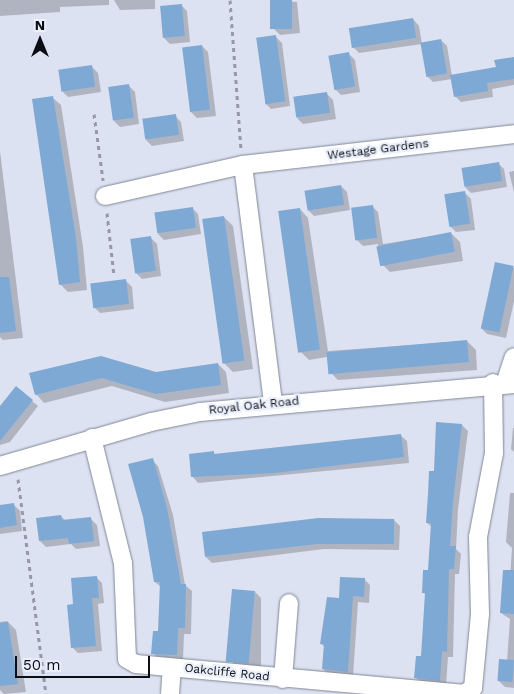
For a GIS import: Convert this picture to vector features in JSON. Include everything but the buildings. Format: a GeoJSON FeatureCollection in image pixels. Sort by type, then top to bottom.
{"type":"FeatureCollection","features":[{"type":"Feature","properties":{"kind":"street","name":"Westage Gardens"},"geometry":{"type":"LineString","coordinates":[[105,196],[243,165],[514,134]]}},
{"type":"Feature","properties":{"kind":"street"},"geometry":{"type":"LineString","coordinates":[[243,165],[273,403]]}},
{"type":"Feature","properties":{"kind":"street"},"geometry":{"type":"LineString","coordinates":[[504,384],[514,357]]}},
{"type":"Feature","properties":{"kind":"street","name":"Royal Oak Road"},"geometry":{"type":"LineString","coordinates":[[8,464],[92,438],[200,412],[273,403],[504,384]]}},
{"type":"Feature","properties":{"kind":"street","name":"Oakcliffe Road"},"geometry":{"type":"LineString","coordinates":[[92,438],[123,563],[127,659],[136,664],[283,679],[309,687],[464,694],[473,688],[480,614],[478,537],[494,453],[504,384]]}},
{"type":"Feature","properties":{"kind":"street"},"geometry":{"type":"LineString","coordinates":[[283,679],[289,603]]}},
{"type":"Feature","properties":{"kind":"street"},"geometry":{"type":"LineString","coordinates":[[170,694],[172,668]]}},
{"type":"Feature","properties":{"kind":"path"},"geometry":{"type":"LineString","coordinates":[[230,0],[243,165]]}},
{"type":"Feature","properties":{"kind":"path"},"geometry":{"type":"LineString","coordinates":[[8,464],[46,694]]}}]}
